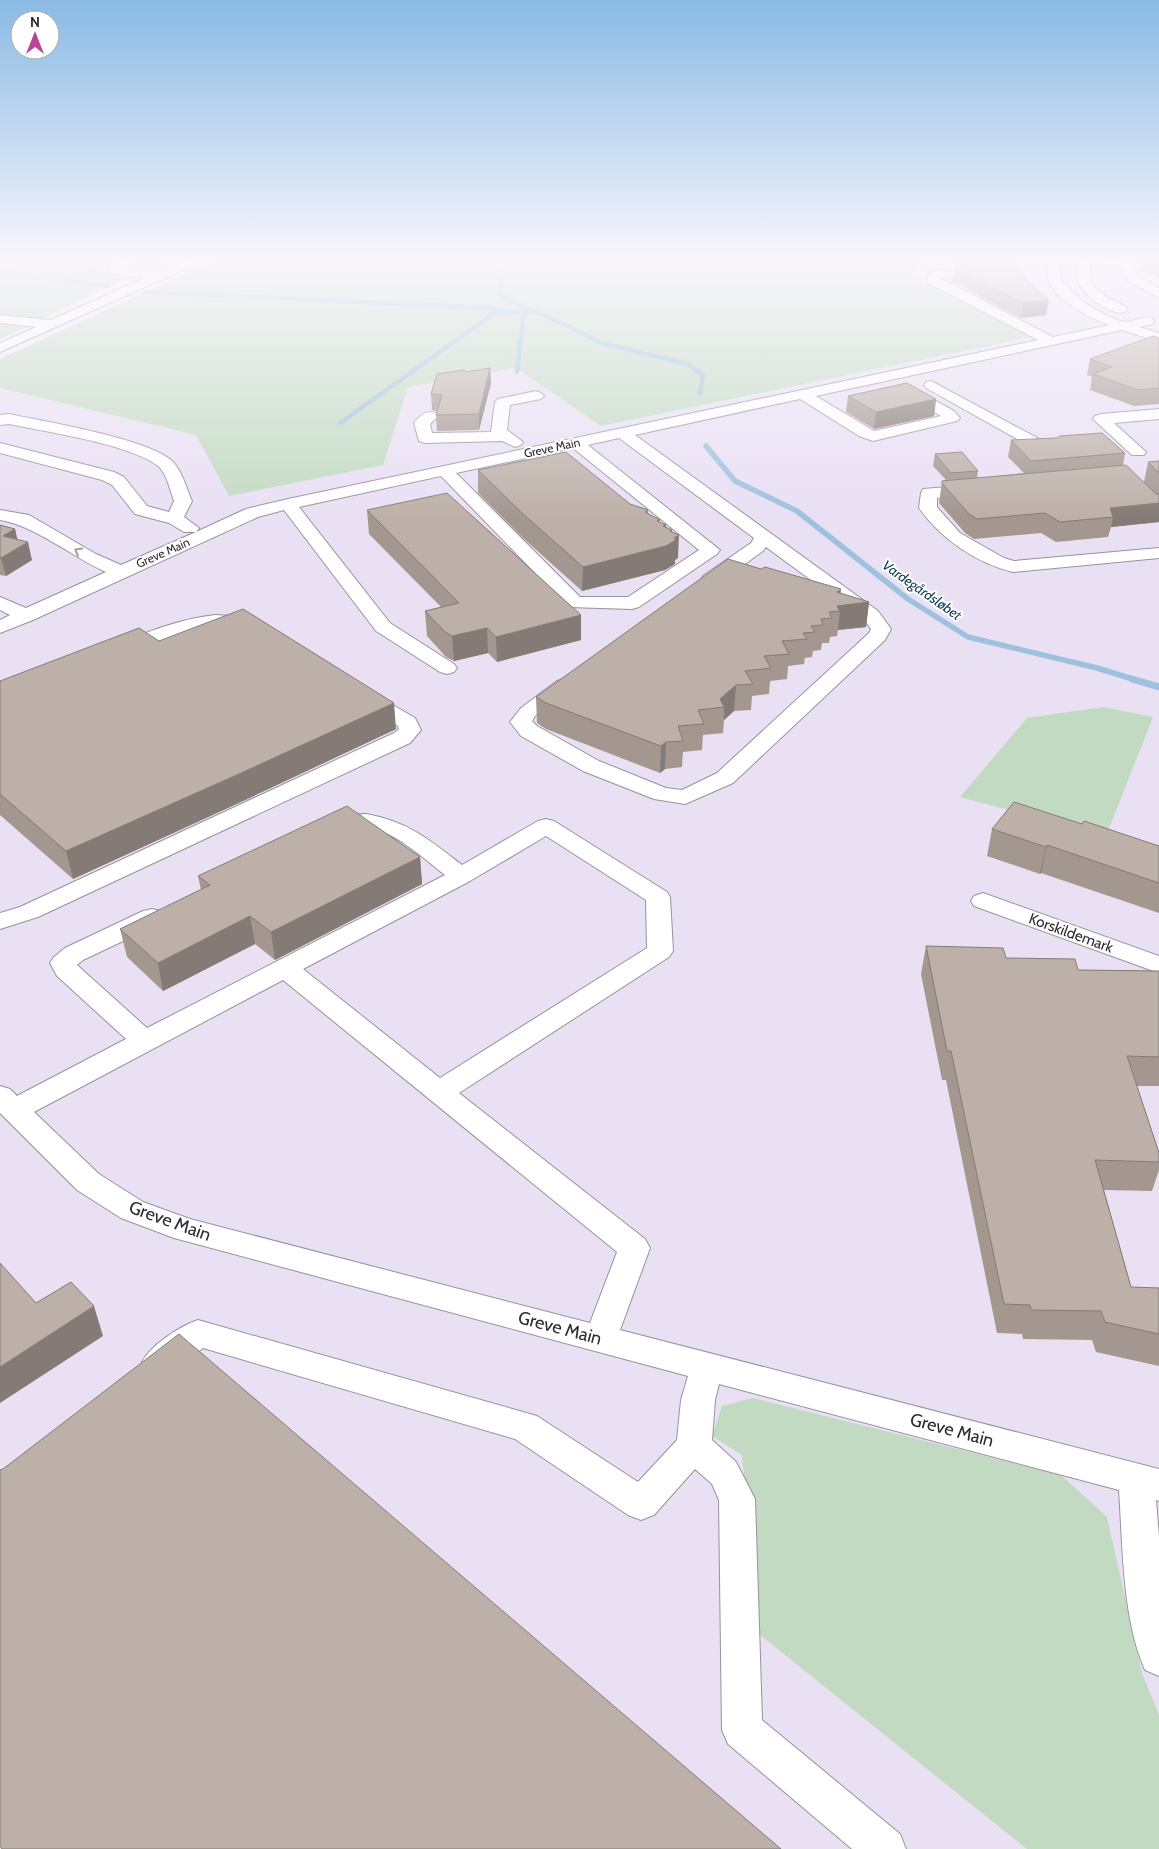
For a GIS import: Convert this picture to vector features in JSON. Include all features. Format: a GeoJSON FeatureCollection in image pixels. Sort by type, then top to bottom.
{"type":"FeatureCollection","features":[{"type":"Feature","properties":{"kind":"street","name":"Greve Main"},"geometry":{"type":"LineString","coordinates":[[0,628],[252,513],[1036,345]]}},
{"type":"Feature","properties":{"kind":"street"},"geometry":{"type":"LineString","coordinates":[[909,372],[1048,450]]}},
{"type":"Feature","properties":{"kind":"street"},"geometry":{"type":"LineString","coordinates":[[804,395],[865,433],[873,436],[952,418],[949,414],[886,378]]}},
{"type":"Feature","properties":{"kind":"street"},"geometry":{"type":"LineString","coordinates":[[529,453],[499,432],[503,402],[536,396]]}},
{"type":"Feature","properties":{"kind":"street"},"geometry":{"type":"LineString","coordinates":[[1138,452],[1101,419],[1159,414]]}},
{"type":"Feature","properties":{"kind":"street"},"geometry":{"type":"LineString","coordinates":[[431,416],[422,424],[425,438],[506,436]]}},
{"type":"Feature","properties":{"kind":"street"},"geometry":{"type":"LineString","coordinates":[[0,420],[9,419],[134,448],[164,462],[173,477],[182,501],[175,519]]}},
{"type":"Feature","properties":{"kind":"street"},"geometry":{"type":"LineString","coordinates":[[582,672],[528,712],[521,722],[530,731],[591,766],[662,794],[685,797],[725,778],[878,636],[881,629],[871,615],[622,434]]}},
{"type":"Feature","properties":{"kind":"street"},"geometry":{"type":"LineString","coordinates":[[445,471],[576,603],[632,603],[711,550],[576,443]]}},
{"type":"Feature","properties":{"kind":"street"},"geometry":{"type":"LineString","coordinates":[[0,448],[108,476],[118,481],[141,510],[175,519],[203,535]]}},
{"type":"Feature","properties":{"kind":"street"},"geometry":{"type":"LineString","coordinates":[[988,488],[929,494],[928,508],[954,536],[998,562],[1013,567],[1159,553]]}},
{"type":"Feature","properties":{"kind":"street"},"geometry":{"type":"LineString","coordinates":[[288,504],[382,627],[447,668]]}},
{"type":"Feature","properties":{"kind":"street"},"geometry":{"type":"LineString","coordinates":[[0,515],[23,519],[90,558],[122,572]]}},
{"type":"Feature","properties":{"kind":"street"},"geometry":{"type":"LineString","coordinates":[[692,593],[757,547],[764,536]]}},
{"type":"Feature","properties":{"kind":"street"},"geometry":{"type":"LineString","coordinates":[[0,603],[26,616]]}},
{"type":"Feature","properties":{"kind":"street"},"geometry":{"type":"LineString","coordinates":[[103,657],[193,623],[208,620],[238,622],[250,625],[266,635]]}},
{"type":"Feature","properties":{"kind":"street"},"geometry":{"type":"LineString","coordinates":[[0,921],[29,912],[402,738],[410,730],[407,723],[347,685]]}},
{"type":"Feature","properties":{"kind":"street"},"geometry":{"type":"LineString","coordinates":[[315,839],[351,822],[372,822],[398,829],[461,876]]}},
{"type":"Feature","properties":{"kind":"street"},"geometry":{"type":"LineString","coordinates":[[6,1103],[144,1041],[461,876],[546,826],[658,896],[660,951],[439,1092]]}},
{"type":"Feature","properties":{"kind":"street","name":"Korskildemark"},"geometry":{"type":"LineString","coordinates":[[983,901],[1159,965]]}},
{"type":"Feature","properties":{"kind":"street"},"geometry":{"type":"LineString","coordinates":[[144,1041],[66,970],[63,963],[74,954],[172,907]]}},
{"type":"Feature","properties":{"kind":"street"},"geometry":{"type":"LineString","coordinates":[[284,967],[634,1248],[600,1338]]}},
{"type":"Feature","properties":{"kind":"street","name":"Greve Main"},"geometry":{"type":"LineString","coordinates":[[6,1103],[88,1182],[132,1210],[185,1230],[1147,1482]]}},
{"type":"Feature","properties":{"kind":"street"},"geometry":{"type":"LineString","coordinates":[[134,1381],[198,1332],[525,1427],[641,1504],[694,1446],[698,1400],[707,1366]]}},
{"type":"Feature","properties":{"kind":"street"},"geometry":{"type":"LineString","coordinates":[[694,1446],[724,1472],[737,1499],[742,1730],[885,1849]]}},
{"type":"Feature","properties":{"kind":"street"},"geometry":{"type":"LineString","coordinates":[[1147,1482],[1144,1576],[1154,1644],[1159,1657]]}},
{"type":"Feature","properties":{"kind":"shaded area"},"geometry":{"type":"Polygon","coordinates":[[[990,345],[1159,345],[1159,1849],[0,1849],[0,388],[196,435],[382,465],[408,387],[516,367],[601,426],[990,345]]]}},
{"type":"Feature","properties":{"kind":"green space"},"geometry":{"type":"Polygon","coordinates":[[[30,345],[991,345],[601,426],[516,368],[408,387],[383,465],[229,496],[196,435],[0,388],[0,359],[30,345]]]}},
{"type":"Feature","properties":{"kind":"green space"},"geometry":{"type":"Polygon","coordinates":[[[1103,707],[1153,717],[1106,836],[960,797],[1027,718],[1103,707]]]}},
{"type":"Feature","properties":{"kind":"green space"},"geometry":{"type":"Polygon","coordinates":[[[753,1398],[1061,1475],[1107,1517],[1142,1673],[1159,1715],[1159,1849],[1027,1849],[760,1635],[742,1455],[712,1436],[722,1406],[753,1398]]]}},
{"type":"Feature","properties":{"kind":"building"},"geometry":{"type":"Polygon","coordinates":[[[1128,345],[1159,345],[1159,388],[1138,390],[1093,374],[1112,367],[1090,359],[1128,345]]]}},
{"type":"Feature","properties":{"kind":"building"},"geometry":{"type":"Polygon","coordinates":[[[490,368],[479,414],[436,415],[442,395],[431,394],[437,374],[490,368]]]}},
{"type":"Feature","properties":{"kind":"building"},"geometry":{"type":"Polygon","coordinates":[[[907,383],[936,399],[876,412],[848,396],[907,383]]]}},
{"type":"Feature","properties":{"kind":"building"},"geometry":{"type":"Polygon","coordinates":[[[1102,433],[1125,453],[1031,461],[1011,440],[1057,438],[1060,436],[1102,433]]]}},
{"type":"Feature","properties":{"kind":"building"},"geometry":{"type":"Polygon","coordinates":[[[566,452],[630,504],[648,510],[645,512],[660,520],[657,521],[679,535],[674,538],[676,540],[666,546],[583,567],[523,514],[478,470],[566,452]]]}},
{"type":"Feature","properties":{"kind":"building"},"geometry":{"type":"Polygon","coordinates":[[[962,452],[978,471],[951,473],[935,454],[962,452]]]}},
{"type":"Feature","properties":{"kind":"building"},"geometry":{"type":"Polygon","coordinates":[[[1159,461],[1159,473],[1148,462],[1159,461]]]}},
{"type":"Feature","properties":{"kind":"building"},"geometry":{"type":"Polygon","coordinates":[[[1126,465],[1156,494],[1159,494],[1159,503],[1110,508],[1113,517],[1060,522],[1045,513],[977,519],[968,513],[942,483],[942,481],[1126,465]]]}},
{"type":"Feature","properties":{"kind":"building"},"geometry":{"type":"Polygon","coordinates":[[[447,493],[581,615],[496,637],[487,628],[452,636],[444,631],[425,611],[459,603],[367,510],[447,493]]]}},
{"type":"Feature","properties":{"kind":"building"},"geometry":{"type":"Polygon","coordinates":[[[0,525],[15,529],[3,536],[28,542],[1,558],[0,558],[0,525]]]}},
{"type":"Feature","properties":{"kind":"building"},"geometry":{"type":"Polygon","coordinates":[[[728,559],[761,569],[765,567],[841,589],[837,592],[869,602],[837,606],[840,611],[829,612],[832,618],[821,619],[823,625],[811,626],[815,632],[803,633],[807,639],[782,641],[789,654],[764,656],[771,668],[745,671],[753,684],[736,685],[720,699],[724,707],[698,710],[704,724],[678,726],[683,741],[666,742],[661,746],[546,703],[536,697],[728,559]]]}},
{"type":"Feature","properties":{"kind":"building"},"geometry":{"type":"Polygon","coordinates":[[[243,609],[394,703],[66,851],[0,794],[0,681],[139,628],[159,641],[243,609]]]}},
{"type":"Feature","properties":{"kind":"building"},"geometry":{"type":"Polygon","coordinates":[[[1014,802],[1082,824],[1084,821],[1159,846],[1159,883],[1047,845],[1046,847],[992,829],[1014,802]]]}},
{"type":"Feature","properties":{"kind":"building"},"geometry":{"type":"Polygon","coordinates":[[[347,806],[420,857],[271,932],[250,916],[158,963],[120,929],[210,885],[198,876],[347,806]]]}},
{"type":"Feature","properties":{"kind":"building"},"geometry":{"type":"Polygon","coordinates":[[[926,946],[1003,948],[1006,958],[1075,959],[1078,970],[1159,971],[1159,1057],[1127,1056],[1159,1153],[1159,1162],[1095,1160],[1131,1287],[1159,1288],[1159,1334],[1105,1322],[1101,1311],[1031,1310],[1030,1305],[1004,1304],[951,1051],[947,1051],[926,946]]]}},
{"type":"Feature","properties":{"kind":"building"},"geometry":{"type":"Polygon","coordinates":[[[0,1263],[36,1303],[71,1282],[94,1306],[0,1367],[0,1263]]]}},
{"type":"Feature","properties":{"kind":"building"},"geometry":{"type":"Polygon","coordinates":[[[179,1334],[781,1849],[2,1849],[0,1846],[0,1470],[179,1334]]]}},
{"type":"Feature","properties":{"kind":"waterway"},"geometry":{"type":"LineString","coordinates":[[340,423],[449,345]]}},
{"type":"Feature","properties":{"kind":"waterway"},"geometry":{"type":"LineString","coordinates":[[517,372],[520,345]]}},
{"type":"Feature","properties":{"kind":"waterway","name":"Vardegårdsløbet"},"geometry":{"type":"LineString","coordinates":[[610,345],[688,364],[703,375],[700,393]]}},
{"type":"Feature","properties":{"kind":"waterway","name":"Vardegårdsløbet"},"geometry":{"type":"LineString","coordinates":[[706,446],[735,481],[797,511],[908,599],[968,637],[1097,668],[1136,680]]}},
{"type":"Feature","properties":{"kind":"waterway","name":"Vardegårdsløbet"},"geometry":{"type":"LineString","coordinates":[[1132,679],[1159,687]]}}]}
